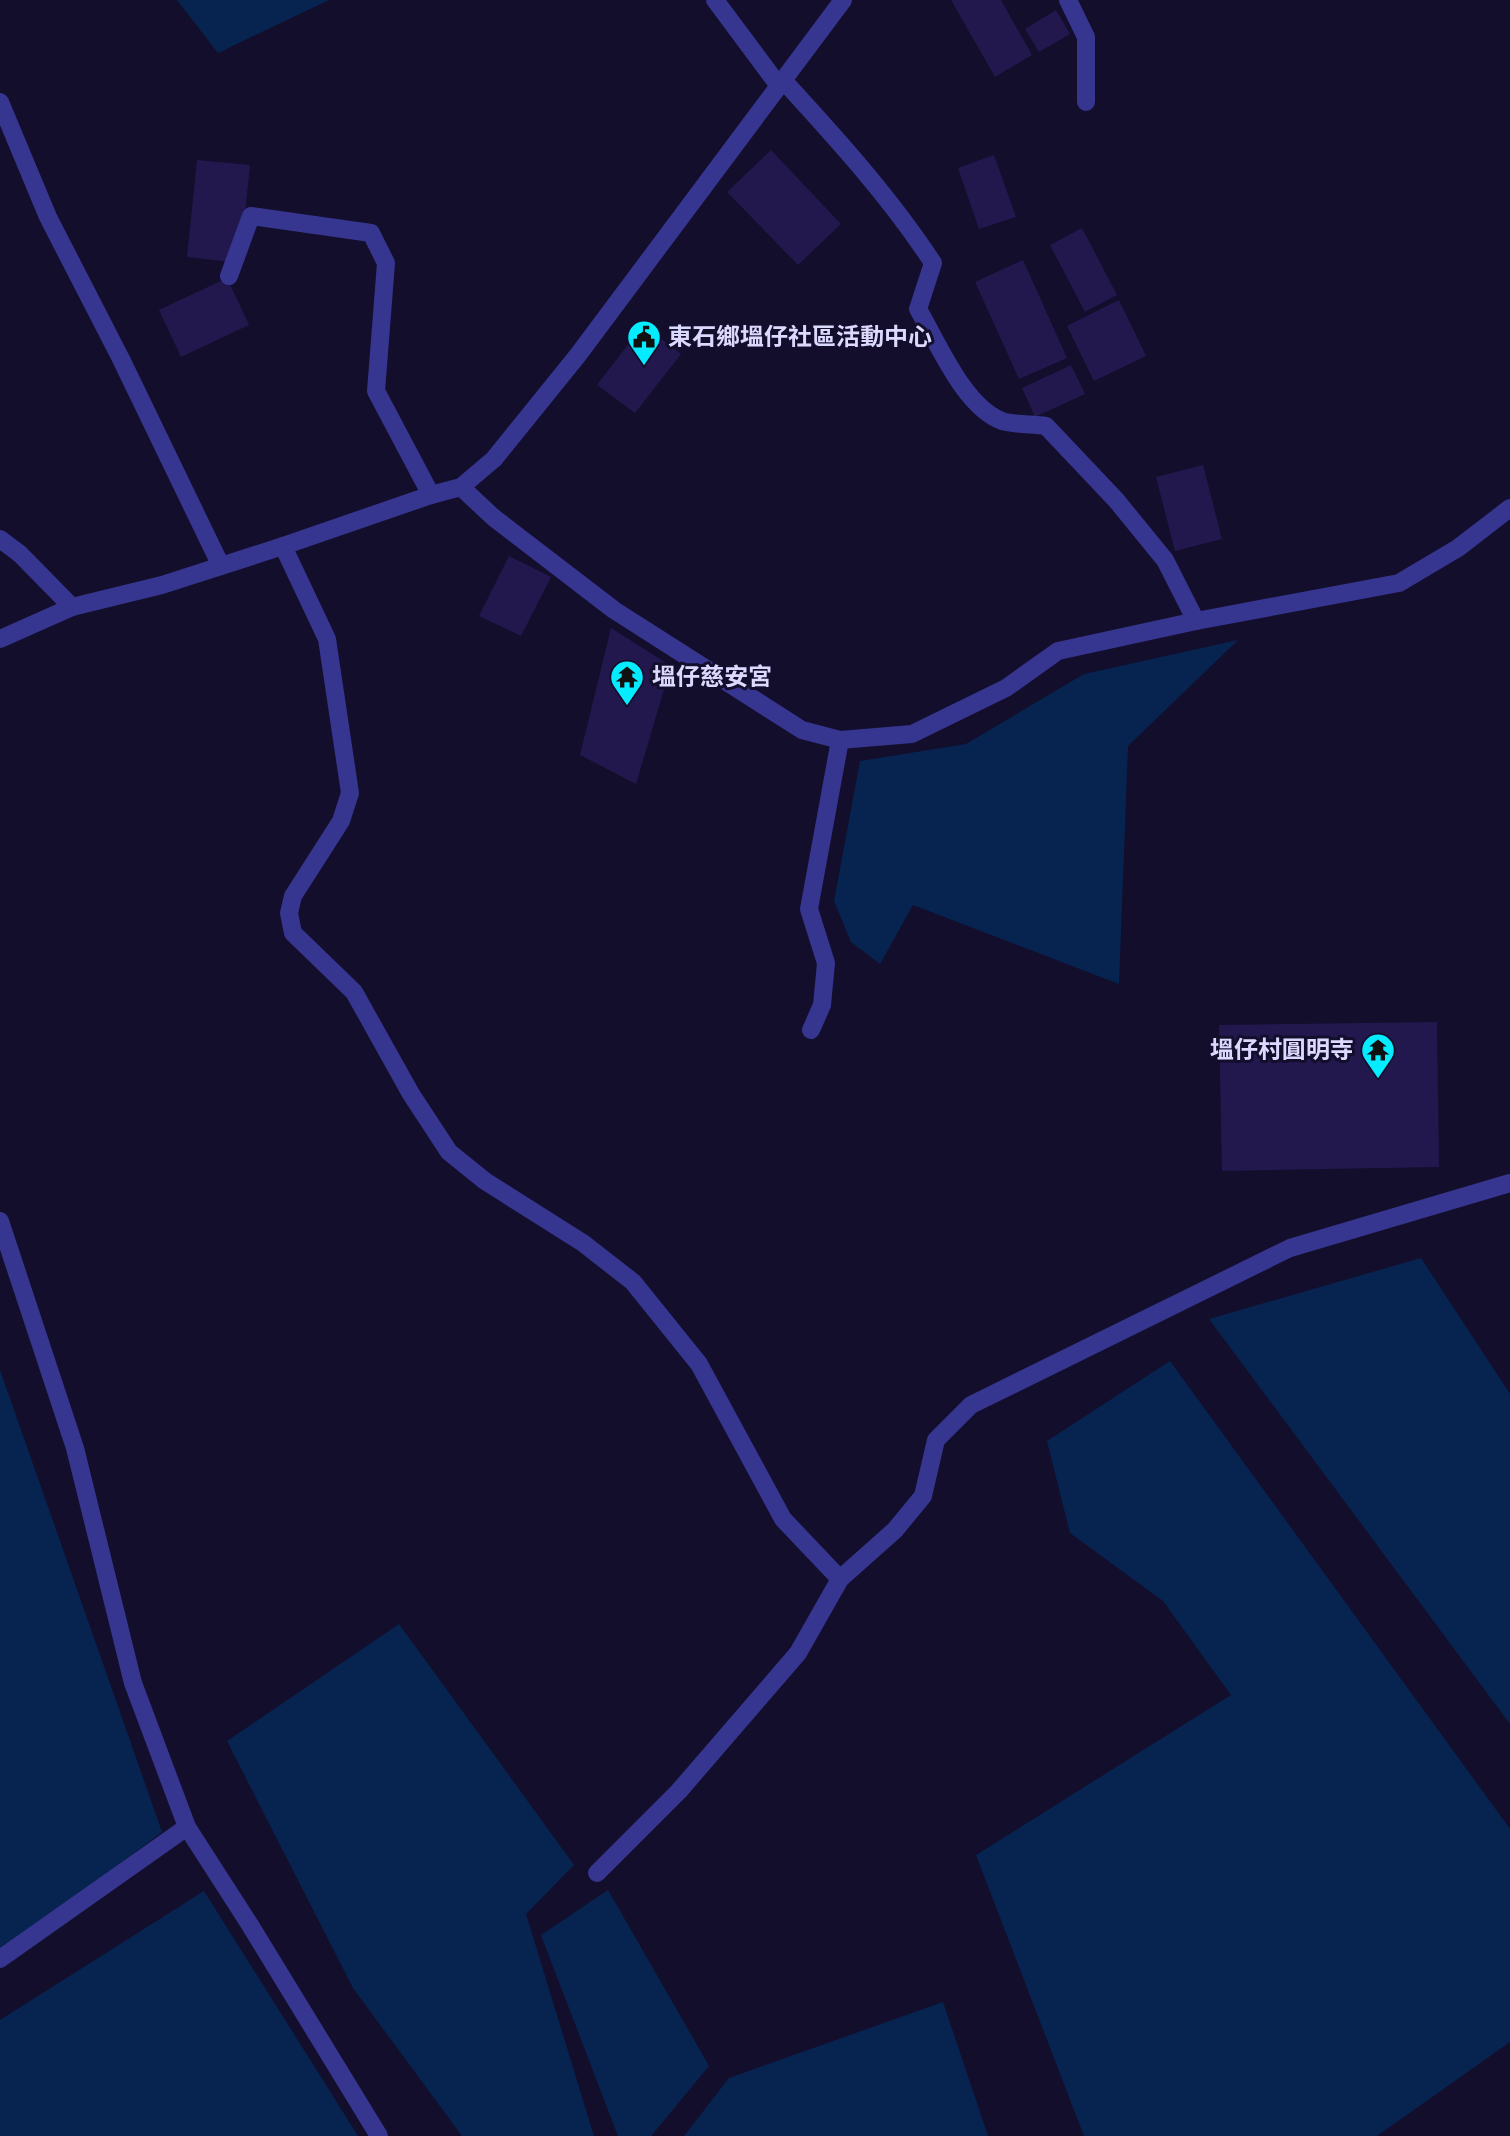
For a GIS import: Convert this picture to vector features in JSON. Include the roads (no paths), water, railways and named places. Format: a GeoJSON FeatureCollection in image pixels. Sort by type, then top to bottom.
{"type":"FeatureCollection","features":[{"type":"Feature","properties":{"kind":"street"},"geometry":{"type":"LineString","coordinates":[[715,0],[781,83],[839,140],[933,263],[918,309],[961,384],[985,412],[1004,421],[1046,426],[1116,500],[1165,561],[1196,621]]}},
{"type":"Feature","properties":{"kind":"street"},"geometry":{"type":"LineString","coordinates":[[0,639],[72,607],[221,566],[461,487],[494,459],[578,355],[843,0]]}},
{"type":"Feature","properties":{"kind":"street"},"geometry":{"type":"LineString","coordinates":[[1068,0],[1086,37],[1086,102]]}},
{"type":"Feature","properties":{"kind":"street"},"geometry":{"type":"LineString","coordinates":[[0,102],[48,217],[121,359],[221,566]]}},
{"type":"Feature","properties":{"kind":"street"},"geometry":{"type":"LineString","coordinates":[[229,276],[251,216],[371,233],[386,262],[376,391],[430,495]]}},
{"type":"Feature","properties":{"kind":"street"},"geometry":{"type":"LineString","coordinates":[[461,487],[493,517],[614,610],[802,730],[840,740],[912,734],[1006,688],[1058,651],[1196,621],[1399,583],[1458,548],[1510,508]]}},
{"type":"Feature","properties":{"kind":"street"},"geometry":{"type":"LineString","coordinates":[[0,539],[20,554],[72,607]]}},
{"type":"Feature","properties":{"kind":"street"},"geometry":{"type":"LineString","coordinates":[[284,546],[327,639],[350,793],[341,821],[293,896],[289,914],[293,933],[354,992],[411,1094],[449,1152],[485,1181],[583,1242],[634,1282],[699,1364],[783,1518],[840,1578]]}},
{"type":"Feature","properties":{"kind":"street"},"geometry":{"type":"LineString","coordinates":[[811,1030],[822,1006],[826,963],[809,909],[840,740]]}},
{"type":"Feature","properties":{"kind":"street"},"geometry":{"type":"LineString","coordinates":[[597,1873],[679,1791],[798,1653],[840,1578],[895,1530],[923,1496],[936,1440],[971,1405],[1290,1248],[1510,1184]]}},
{"type":"Feature","properties":{"kind":"street"},"geometry":{"type":"LineString","coordinates":[[0,1221],[75,1448],[133,1683],[187,1827],[379,2136]]}},
{"type":"Feature","properties":{"kind":"street"},"geometry":{"type":"LineString","coordinates":[[0,1959],[187,1827]]}},
{"type":"Feature","properties":{"kind":"water"},"geometry":{"type":"Polygon","coordinates":[[[177,0],[329,0],[218,53],[177,0]]]}},
{"type":"Feature","properties":{"kind":"water"},"geometry":{"type":"Polygon","coordinates":[[[1238,640],[1128,746],[1119,984],[913,905],[880,964],[851,942],[834,901],[860,761],[966,744],[1084,674],[1238,640]]]}},
{"type":"Feature","properties":{"kind":"water"},"geometry":{"type":"Polygon","coordinates":[[[1421,1258],[1510,1394],[1510,1724],[1209,1319],[1421,1258]]]}},
{"type":"Feature","properties":{"kind":"water"},"geometry":{"type":"Polygon","coordinates":[[[1170,1361],[1510,1829],[1510,2042],[1377,2136],[1084,2136],[976,1855],[1231,1695],[1163,1601],[1070,1533],[1047,1441],[1170,1361]]]}},
{"type":"Feature","properties":{"kind":"water"},"geometry":{"type":"Polygon","coordinates":[[[0,1370],[162,1832],[0,1954],[0,1370]]]}},
{"type":"Feature","properties":{"kind":"water"},"geometry":{"type":"Polygon","coordinates":[[[399,1624],[574,1865],[526,1914],[594,2136],[462,2136],[353,1988],[227,1741],[399,1624]]]}},
{"type":"Feature","properties":{"kind":"water"},"geometry":{"type":"Polygon","coordinates":[[[608,1890],[709,2066],[651,2136],[618,2136],[541,1935],[608,1890]]]}},
{"type":"Feature","properties":{"kind":"water"},"geometry":{"type":"Polygon","coordinates":[[[204,1891],[358,2136],[0,2136],[0,2020],[204,1891]]]}},
{"type":"Feature","properties":{"kind":"water"},"geometry":{"type":"Polygon","coordinates":[[[943,2002],[988,2136],[684,2136],[729,2078],[943,2002]]]}},
{"type":"Feature","properties":{"kind":"place","name":"東石鄉塭仔社區活動中心"},"geometry":{"type":"Point","coordinates":[644,367]}},
{"type":"Feature","properties":{"kind":"place","name":"塭仔慈安宮"},"geometry":{"type":"Point","coordinates":[627,707]}},
{"type":"Feature","properties":{"kind":"place","name":"塭仔村圓明寺"},"geometry":{"type":"Point","coordinates":[1378,1080]}}]}
